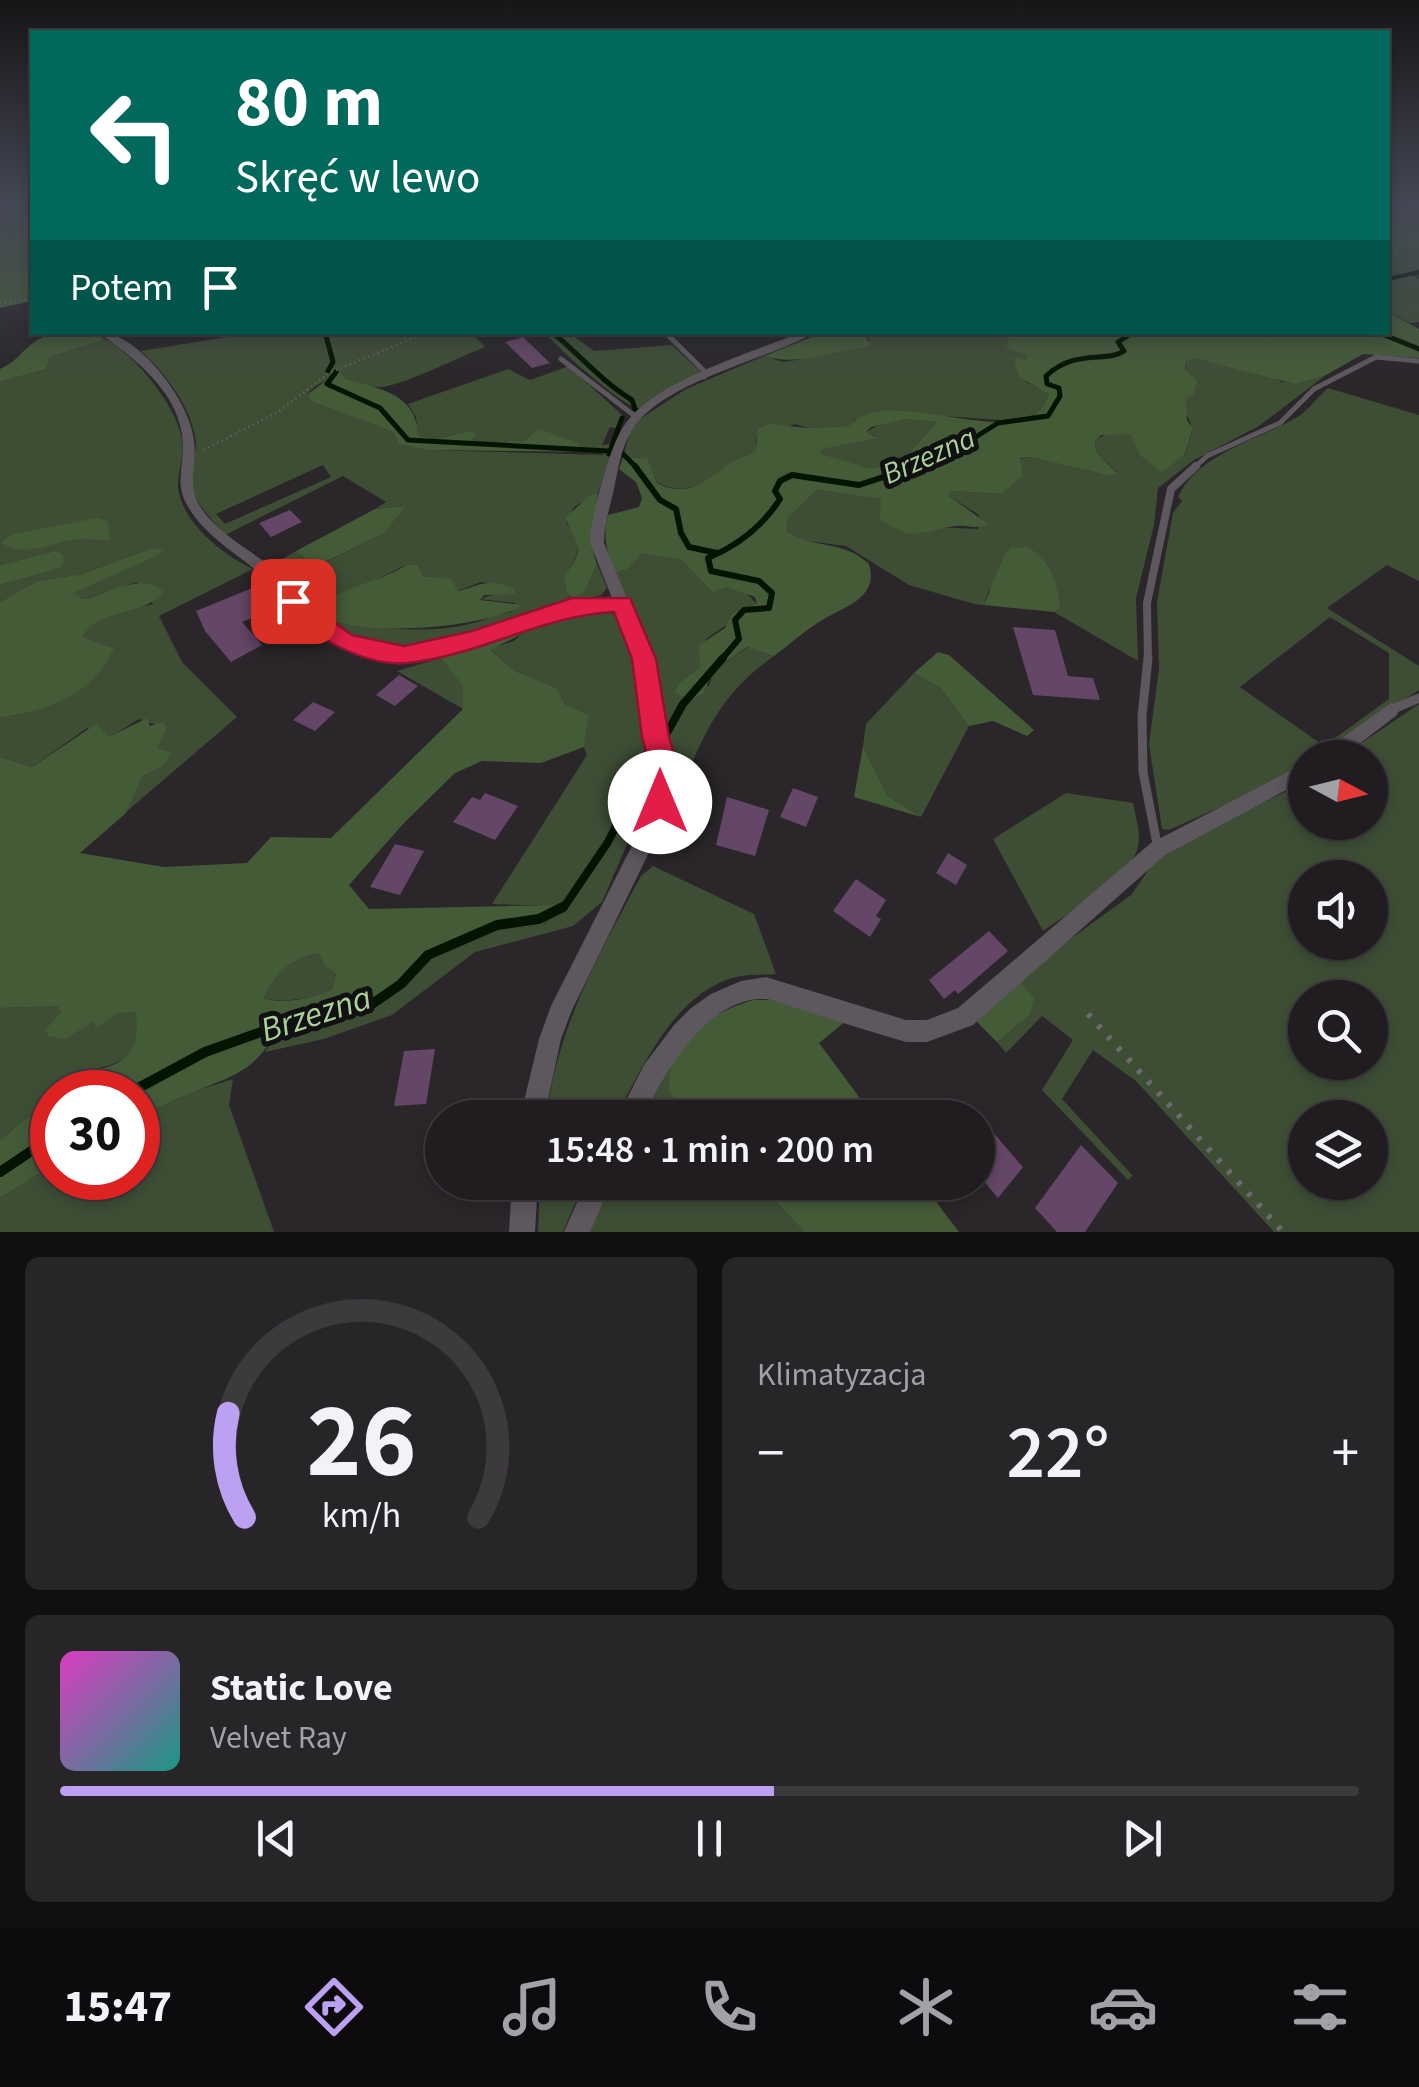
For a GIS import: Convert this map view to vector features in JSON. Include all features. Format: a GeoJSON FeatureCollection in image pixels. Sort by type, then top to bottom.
{"type":"FeatureCollection","features":[{"type":"Feature","properties":{"kind":"street"},"geometry":{"type":"LineString","coordinates":[[107,335],[136,352],[160,380],[187,431],[186,487],[204,519],[243,558],[274,578],[316,624],[363,648],[395,655],[419,654],[572,606],[622,603]]}},
{"type":"Feature","properties":{"kind":"street"},"geometry":{"type":"LineString","coordinates":[[536,1100],[562,1006],[650,830],[665,787],[644,659],[596,535],[614,459],[636,418],[704,378],[805,335]]}},
{"type":"Feature","properties":{"kind":"street"},"geometry":{"type":"LineString","coordinates":[[1351,740],[1391,710]]}},
{"type":"Feature","properties":{"kind":"street"},"geometry":{"type":"LineString","coordinates":[[638,1100],[653,1070],[703,1009],[742,990],[766,988],[880,1026],[927,1031],[965,1017],[1158,849],[1288,780]]}},
{"type":"Feature","properties":{"kind":"street"},"geometry":{"type":"LineString","coordinates":[[522,1232],[524,1200]]}},
{"type":"Feature","properties":{"kind":"street"},"geometry":{"type":"LineString","coordinates":[[578,1232],[591,1200]]}},
{"type":"Feature","properties":{"kind":"lane"},"geometry":{"type":"LineString","coordinates":[[667,335],[704,371],[704,378]]}},
{"type":"Feature","properties":{"kind":"lane"},"geometry":{"type":"LineString","coordinates":[[1158,849],[1142,772],[1142,716],[1148,673],[1147,603],[1171,489],[1207,456],[1280,423],[1314,390],[1339,376],[1376,357],[1419,361]]}},
{"type":"Feature","properties":{"kind":"lane"},"geometry":{"type":"LineString","coordinates":[[561,359],[636,418]]}},
{"type":"Feature","properties":{"kind":"lane"},"geometry":{"type":"LineString","coordinates":[[1391,710],[1419,698]]}},
{"type":"Feature","properties":{"kind":"path"},"geometry":{"type":"LineString","coordinates":[[0,304],[30,298]]}},
{"type":"Feature","properties":{"kind":"path"},"geometry":{"type":"LineString","coordinates":[[188,459],[278,412],[330,372],[421,335]]}},
{"type":"Feature","properties":{"kind":"path"},"geometry":{"type":"LineString","coordinates":[[1088,1014],[1283,1232]]}},
{"type":"Feature","properties":{"kind":"green space"},"geometry":{"type":"Polygon","coordinates":[[[0,262],[30,262],[30,301],[0,308],[0,262]]]}},
{"type":"Feature","properties":{"kind":"green space"},"geometry":{"type":"Polygon","coordinates":[[[1390,262],[1419,262],[1419,272],[1411,275],[1419,279],[1419,322],[1410,323],[1390,313],[1390,262]]]}},
{"type":"Feature","properties":{"kind":"green space"},"geometry":{"type":"Polygon","coordinates":[[[1390,313],[1419,329],[1419,358],[1363,354],[1326,375],[1295,384],[1194,358],[1186,362],[1185,369],[1197,381],[1193,395],[1186,398],[1187,421],[1193,427],[1185,454],[1162,472],[1140,455],[1130,434],[1101,435],[1095,441],[1096,452],[1117,473],[1112,476],[1020,458],[1023,476],[1001,494],[951,491],[949,496],[988,524],[984,526],[911,534],[880,520],[881,499],[817,490],[788,518],[787,532],[849,551],[869,564],[871,576],[864,594],[774,656],[747,647],[713,671],[703,694],[689,700],[675,693],[679,683],[700,667],[699,645],[725,628],[733,613],[757,604],[755,597],[726,587],[713,592],[682,560],[642,553],[626,570],[615,573],[605,537],[608,515],[639,507],[642,498],[636,482],[619,469],[623,457],[647,458],[657,483],[687,489],[756,450],[758,429],[770,424],[808,428],[849,426],[868,414],[894,411],[989,422],[1016,421],[1037,413],[1049,394],[1019,377],[1014,358],[1026,360],[1028,356],[1006,347],[1010,336],[1390,335],[1390,313]],[[905,419],[871,427],[866,432],[877,438],[822,449],[820,454],[869,468],[899,464],[938,422],[905,419]]]}},
{"type":"Feature","properties":{"kind":"green space"},"geometry":{"type":"Polygon","coordinates":[[[239,335],[474,335],[485,347],[417,376],[382,387],[327,381],[308,393],[310,401],[395,432],[428,450],[604,455],[595,449],[580,449],[576,442],[553,434],[525,441],[469,442],[475,434],[471,431],[435,439],[418,435],[416,417],[408,404],[508,369],[530,380],[569,366],[622,415],[619,429],[610,427],[602,445],[614,443],[598,493],[574,507],[566,523],[575,536],[577,549],[564,575],[586,590],[597,564],[607,588],[601,595],[454,640],[394,647],[349,637],[321,617],[397,629],[456,627],[511,612],[515,603],[480,599],[513,588],[481,582],[457,591],[451,580],[423,576],[418,565],[408,564],[361,587],[328,597],[314,609],[276,568],[260,559],[274,564],[296,551],[308,561],[324,563],[383,534],[405,506],[375,509],[386,502],[343,476],[225,535],[193,492],[189,471],[196,444],[194,431],[184,406],[141,351],[239,335]],[[323,465],[216,514],[225,524],[331,477],[323,465]]]}},
{"type":"Feature","properties":{"kind":"green space"},"geometry":{"type":"Polygon","coordinates":[[[548,335],[572,335],[594,351],[672,345],[702,373],[661,399],[638,408],[605,388],[548,335]]]}},
{"type":"Feature","properties":{"kind":"green space"},"geometry":{"type":"Polygon","coordinates":[[[817,335],[865,335],[871,346],[804,359],[764,356],[817,335]]]}},
{"type":"Feature","properties":{"kind":"green space"},"geometry":{"type":"Polygon","coordinates":[[[866,335],[1008,335],[1029,356],[1026,382],[1050,393],[1048,400],[1033,415],[1015,421],[886,412],[854,420],[850,426],[808,428],[795,424],[756,439],[757,450],[687,488],[657,482],[646,458],[623,457],[630,431],[640,419],[686,389],[764,356],[783,362],[870,341],[866,335]]]}},
{"type":"Feature","properties":{"kind":"green space"},"geometry":{"type":"Polygon","coordinates":[[[46,336],[102,337],[101,341],[50,357],[46,369],[0,382],[0,369],[46,336]]]}},
{"type":"Feature","properties":{"kind":"green space"},"geometry":{"type":"Polygon","coordinates":[[[102,337],[140,367],[171,410],[182,439],[178,485],[186,512],[205,536],[253,569],[159,616],[182,662],[237,717],[126,812],[142,777],[165,763],[170,752],[156,748],[167,729],[139,719],[110,737],[87,728],[32,767],[0,757],[0,718],[17,715],[114,648],[81,637],[88,629],[113,614],[153,604],[137,582],[84,599],[72,593],[127,566],[152,548],[82,574],[37,581],[0,602],[0,585],[58,569],[55,551],[0,565],[0,382],[46,369],[50,357],[101,341],[102,337]]]}},
{"type":"Feature","properties":{"kind":"green space"},"geometry":{"type":"Polygon","coordinates":[[[1194,358],[1269,375],[1282,382],[1326,375],[1259,426],[1194,460],[1158,488],[1154,525],[1136,598],[1138,661],[1054,612],[1060,607],[989,590],[984,605],[974,604],[909,585],[846,546],[800,540],[787,532],[788,518],[817,490],[882,499],[888,525],[978,529],[979,515],[949,496],[951,491],[1001,494],[1014,481],[1019,459],[1029,457],[1113,476],[1117,472],[1096,452],[1095,441],[1111,433],[1130,434],[1141,455],[1185,455],[1193,428],[1185,412],[1186,362],[1194,358]]]}},
{"type":"Feature","properties":{"kind":"green space"},"geometry":{"type":"Polygon","coordinates":[[[339,371],[345,379],[403,401],[416,421],[418,435],[435,439],[471,431],[476,434],[470,442],[525,441],[538,429],[577,442],[581,449],[608,452],[428,450],[399,444],[394,432],[310,401],[308,394],[339,371]]]}},
{"type":"Feature","properties":{"kind":"green space"},"geometry":{"type":"Polygon","coordinates":[[[1328,388],[1419,415],[1419,581],[1387,565],[1327,608],[1419,666],[1419,690],[1344,740],[1332,740],[1389,699],[1389,653],[1330,617],[1240,687],[1315,740],[1288,740],[1288,774],[1169,830],[1162,829],[1149,744],[1159,669],[1157,602],[1173,513],[1182,501],[1178,497],[1187,482],[1213,459],[1308,409],[1328,388]]]}},
{"type":"Feature","properties":{"kind":"green space"},"geometry":{"type":"Polygon","coordinates":[[[886,421],[939,422],[899,464],[869,468],[820,455],[821,449],[876,437],[866,432],[886,421]]]}},
{"type":"Feature","properties":{"kind":"green space"},"geometry":{"type":"Polygon","coordinates":[[[598,493],[592,537],[597,564],[586,590],[574,598],[567,592],[564,575],[576,558],[578,546],[565,518],[589,496],[598,493]]]}},
{"type":"Feature","properties":{"kind":"green space"},"geometry":{"type":"Polygon","coordinates":[[[406,506],[383,534],[323,563],[308,561],[296,551],[375,509],[406,506]]]}},
{"type":"Feature","properties":{"kind":"green space"},"geometry":{"type":"Polygon","coordinates":[[[97,518],[107,521],[111,539],[79,539],[30,549],[1,542],[14,534],[97,518]]]}},
{"type":"Feature","properties":{"kind":"green space"},"geometry":{"type":"Polygon","coordinates":[[[1028,547],[1052,573],[1060,608],[1054,612],[984,605],[1004,556],[1011,548],[1028,547]]]}},
{"type":"Feature","properties":{"kind":"green space"},"geometry":{"type":"Polygon","coordinates":[[[152,548],[163,550],[73,593],[84,599],[136,584],[155,586],[163,592],[144,606],[110,616],[90,627],[82,637],[114,648],[94,678],[52,705],[0,718],[0,602],[37,581],[82,574],[152,548]]]}},
{"type":"Feature","properties":{"kind":"green space"},"geometry":{"type":"Polygon","coordinates":[[[55,551],[63,555],[64,563],[58,569],[0,585],[0,565],[55,551]]]}},
{"type":"Feature","properties":{"kind":"green space"},"geometry":{"type":"Polygon","coordinates":[[[642,552],[682,560],[726,587],[743,590],[757,604],[706,639],[700,667],[679,683],[709,686],[713,671],[748,647],[774,656],[744,681],[720,710],[686,779],[662,721],[648,642],[615,573],[626,570],[642,552]]]}},
{"type":"Feature","properties":{"kind":"green space"},"geometry":{"type":"Polygon","coordinates":[[[408,564],[418,565],[423,576],[451,579],[458,591],[490,583],[513,588],[515,594],[484,595],[480,600],[522,605],[480,620],[417,628],[354,626],[314,609],[335,595],[408,564]]]}},
{"type":"Feature","properties":{"kind":"green space"},"geometry":{"type":"Polygon","coordinates":[[[610,612],[621,619],[635,661],[645,748],[630,786],[643,777],[650,778],[651,789],[602,902],[573,926],[475,952],[392,1015],[324,1039],[265,1052],[276,1030],[378,996],[433,959],[499,930],[544,925],[557,906],[492,904],[587,755],[584,747],[589,715],[565,704],[557,688],[515,671],[489,649],[514,641],[523,633],[513,631],[566,613],[610,612]]]}},
{"type":"Feature","properties":{"kind":"green space"},"geometry":{"type":"Polygon","coordinates":[[[513,631],[524,633],[490,650],[515,671],[557,688],[565,704],[589,715],[584,747],[541,763],[482,761],[455,773],[349,885],[369,909],[558,905],[543,925],[499,930],[433,959],[378,996],[277,1030],[259,1056],[240,1072],[160,1108],[160,1070],[78,1070],[106,1067],[125,1057],[136,1038],[135,1011],[117,1014],[96,1028],[93,1022],[65,1039],[48,1036],[46,1029],[61,1012],[58,1006],[0,1008],[0,757],[32,767],[96,724],[109,737],[147,718],[150,726],[164,722],[167,729],[157,748],[171,752],[166,763],[142,777],[126,813],[80,853],[164,867],[247,863],[271,837],[331,838],[463,709],[463,686],[441,658],[450,651],[513,631]],[[319,954],[301,958],[279,974],[264,998],[281,1001],[317,995],[332,989],[336,974],[326,967],[319,954]]]}},
{"type":"Feature","properties":{"kind":"green space"},"geometry":{"type":"Polygon","coordinates":[[[938,652],[949,655],[1034,730],[1027,736],[993,721],[969,726],[940,688],[914,673],[938,652]]]}},
{"type":"Feature","properties":{"kind":"green space"},"geometry":{"type":"Polygon","coordinates":[[[441,658],[464,686],[463,709],[397,671],[441,658]]]}},
{"type":"Feature","properties":{"kind":"green space"},"geometry":{"type":"Polygon","coordinates":[[[914,673],[940,688],[969,726],[921,817],[888,796],[863,746],[866,724],[914,673]]]}},
{"type":"Feature","properties":{"kind":"green space"},"geometry":{"type":"Polygon","coordinates":[[[1419,704],[1419,1232],[1274,1232],[1136,1081],[1093,1050],[1062,1099],[1133,1176],[1128,1180],[1042,1090],[1073,1040],[1042,1016],[1006,1053],[997,1042],[1029,1016],[1020,982],[1054,951],[1131,895],[1152,865],[1175,846],[1288,790],[1288,840],[1388,840],[1388,740],[1366,740],[1419,704]]]}},
{"type":"Feature","properties":{"kind":"green space"},"geometry":{"type":"Polygon","coordinates":[[[863,746],[888,796],[921,817],[854,797],[863,746]]]}},
{"type":"Feature","properties":{"kind":"green space"},"geometry":{"type":"Polygon","coordinates":[[[1066,793],[1133,803],[1138,845],[1122,873],[1043,931],[993,839],[1066,793]]]}},
{"type":"Feature","properties":{"kind":"green space"},"geometry":{"type":"Polygon","coordinates":[[[653,866],[754,914],[776,974],[736,977],[695,998],[663,1034],[625,1100],[549,1100],[560,1052],[582,992],[641,876],[653,866]]]}},
{"type":"Feature","properties":{"kind":"green space"},"geometry":{"type":"Polygon","coordinates":[[[320,954],[326,967],[336,974],[332,989],[298,999],[264,998],[286,968],[301,958],[320,954]]]}},
{"type":"Feature","properties":{"kind":"green space"},"geometry":{"type":"Polygon","coordinates":[[[1020,982],[1034,998],[1029,1016],[997,1042],[974,1019],[1020,982]]]}},
{"type":"Feature","properties":{"kind":"green space"},"geometry":{"type":"Polygon","coordinates":[[[753,1000],[778,1000],[846,1021],[819,1043],[861,1100],[677,1100],[669,1093],[675,1053],[690,1034],[731,1008],[753,1000]]]}},
{"type":"Feature","properties":{"kind":"green space"},"geometry":{"type":"Polygon","coordinates":[[[58,1006],[77,1029],[93,1022],[96,1027],[117,1014],[135,1010],[139,1035],[131,1052],[116,1063],[78,1070],[30,1070],[30,1116],[0,1140],[0,1008],[58,1006]]]}},
{"type":"Feature","properties":{"kind":"green space"},"geometry":{"type":"Polygon","coordinates":[[[673,1055],[685,1100],[647,1100],[673,1055]]]}},
{"type":"Feature","properties":{"kind":"green space"},"geometry":{"type":"Polygon","coordinates":[[[233,1079],[229,1105],[274,1232],[0,1232],[0,1198],[30,1180],[30,1200],[160,1200],[160,1107],[233,1079]]]}},
{"type":"Feature","properties":{"kind":"green space"},"geometry":{"type":"Polygon","coordinates":[[[30,1116],[30,1180],[0,1198],[0,1140],[30,1116]]]}},
{"type":"Feature","properties":{"kind":"green space"},"geometry":{"type":"Polygon","coordinates":[[[539,1200],[577,1200],[563,1232],[538,1232],[539,1200]]]}},
{"type":"Feature","properties":{"kind":"green space"},"geometry":{"type":"Polygon","coordinates":[[[600,1200],[775,1200],[804,1232],[590,1232],[600,1200]]]}},
{"type":"Feature","properties":{"kind":"green space"},"geometry":{"type":"Polygon","coordinates":[[[775,1200],[935,1200],[959,1232],[804,1232],[775,1200]]]}},
{"type":"Feature","properties":{"kind":"building"},"geometry":{"type":"Polygon","coordinates":[[[523,337],[550,363],[532,368],[505,342],[523,337]]]}},
{"type":"Feature","properties":{"kind":"building"},"geometry":{"type":"Polygon","coordinates":[[[290,510],[302,522],[271,537],[259,523],[290,510]]]}},
{"type":"Feature","properties":{"kind":"building"},"geometry":{"type":"Polygon","coordinates":[[[257,586],[271,610],[242,622],[262,645],[231,662],[205,631],[196,611],[257,586]]]}},
{"type":"Feature","properties":{"kind":"building"},"geometry":{"type":"Polygon","coordinates":[[[1013,627],[1055,630],[1068,676],[1093,678],[1100,700],[1033,695],[1013,627]]]}},
{"type":"Feature","properties":{"kind":"building"},"geometry":{"type":"Polygon","coordinates":[[[399,675],[418,686],[395,706],[376,695],[399,675]]]}},
{"type":"Feature","properties":{"kind":"building"},"geometry":{"type":"Polygon","coordinates":[[[313,702],[335,712],[315,731],[293,720],[313,702]]]}},
{"type":"Feature","properties":{"kind":"building"},"geometry":{"type":"Polygon","coordinates":[[[793,788],[818,797],[806,827],[780,817],[793,788]]]}},
{"type":"Feature","properties":{"kind":"building"},"geometry":{"type":"Polygon","coordinates":[[[485,793],[518,806],[495,840],[453,822],[472,797],[480,800],[485,793]]]}},
{"type":"Feature","properties":{"kind":"building"},"geometry":{"type":"Polygon","coordinates":[[[727,797],[769,810],[755,856],[716,845],[727,797]]]}},
{"type":"Feature","properties":{"kind":"building"},"geometry":{"type":"Polygon","coordinates":[[[395,844],[424,851],[400,895],[370,887],[395,844]]]}},
{"type":"Feature","properties":{"kind":"building"},"geometry":{"type":"Polygon","coordinates":[[[948,853],[967,865],[956,885],[936,873],[948,853]]]}},
{"type":"Feature","properties":{"kind":"building"},"geometry":{"type":"Polygon","coordinates":[[[856,879],[886,900],[870,937],[833,911],[856,879]]]}},
{"type":"Feature","properties":{"kind":"building"},"geometry":{"type":"Polygon","coordinates":[[[989,931],[1008,951],[958,994],[955,990],[944,999],[929,980],[989,931]]]}},
{"type":"Feature","properties":{"kind":"building"},"geometry":{"type":"Polygon","coordinates":[[[435,1049],[425,1104],[394,1106],[404,1051],[435,1049]]]}},
{"type":"Feature","properties":{"kind":"building"},"geometry":{"type":"Polygon","coordinates":[[[995,1135],[1023,1167],[998,1198],[995,1194],[995,1135]]]}},
{"type":"Feature","properties":{"kind":"building"},"geometry":{"type":"Polygon","coordinates":[[[1081,1145],[1118,1183],[1085,1232],[1057,1232],[1035,1208],[1081,1145]]]}},
{"type":"Feature","properties":{"kind":"waterway","name":"Brzezna"},"geometry":{"type":"LineString","coordinates":[[1390,279],[1419,272]]}},
{"type":"Feature","properties":{"kind":"waterway"},"geometry":{"type":"LineString","coordinates":[[326,335],[333,362],[328,371]]}},
{"type":"Feature","properties":{"kind":"waterway"},"geometry":{"type":"LineString","coordinates":[[555,335],[632,400],[635,409]]}},
{"type":"Feature","properties":{"kind":"waterway","name":"Brzezna"},"geometry":{"type":"LineString","coordinates":[[910,468],[955,450],[998,423],[1048,416],[1060,396],[1059,388],[1047,384],[1046,376],[1068,362],[1124,351],[1118,342],[1129,335]]}},
{"type":"Feature","properties":{"kind":"waterway"},"geometry":{"type":"LineString","coordinates":[[1384,335],[1419,349]]}},
{"type":"Feature","properties":{"kind":"waterway"},"geometry":{"type":"LineString","coordinates":[[336,372],[327,384],[380,408],[408,440],[608,451]]}},
{"type":"Feature","properties":{"kind":"waterway"},"geometry":{"type":"LineString","coordinates":[[609,454],[622,418]]}},
{"type":"Feature","properties":{"kind":"waterway"},"geometry":{"type":"LineString","coordinates":[[623,454],[635,466]]}},
{"type":"Feature","properties":{"kind":"waterway"},"geometry":{"type":"LineString","coordinates":[[635,466],[660,500],[676,509],[681,533],[689,547],[717,553]]}},
{"type":"Feature","properties":{"kind":"waterway","name":"Brzezna"},"geometry":{"type":"LineString","coordinates":[[721,660],[739,639],[735,620],[744,610],[769,608],[772,593],[759,581],[711,571],[708,558],[740,541],[766,518],[780,499],[775,491],[780,481],[792,475],[859,485],[917,466]]}},
{"type":"Feature","properties":{"kind":"waterway","name":"Brzezna"},"geometry":{"type":"LineString","coordinates":[[668,731],[683,704],[723,658]]}},
{"type":"Feature","properties":{"kind":"waterway","name":"Brzezna"},"geometry":{"type":"LineString","coordinates":[[558,910],[564,907],[608,842],[648,762]]}},
{"type":"Feature","properties":{"kind":"waterway","name":"Brzezna"},"geometry":{"type":"LineString","coordinates":[[160,1076],[205,1052],[314,1013],[372,1004],[401,984],[428,955],[497,925],[539,919],[563,907]]}},
{"type":"Feature","properties":{"kind":"waterway","name":"Brzezna"},"geometry":{"type":"LineString","coordinates":[[0,1172],[30,1152]]}},
{"type":"Feature","properties":{"kind":"route"},"geometry":{"type":"LineString","coordinates":[[293,601],[316,624],[346,642],[404,655],[474,639],[572,606],[622,603],[644,659],[656,737],[666,772],[660,802]]}}]}
